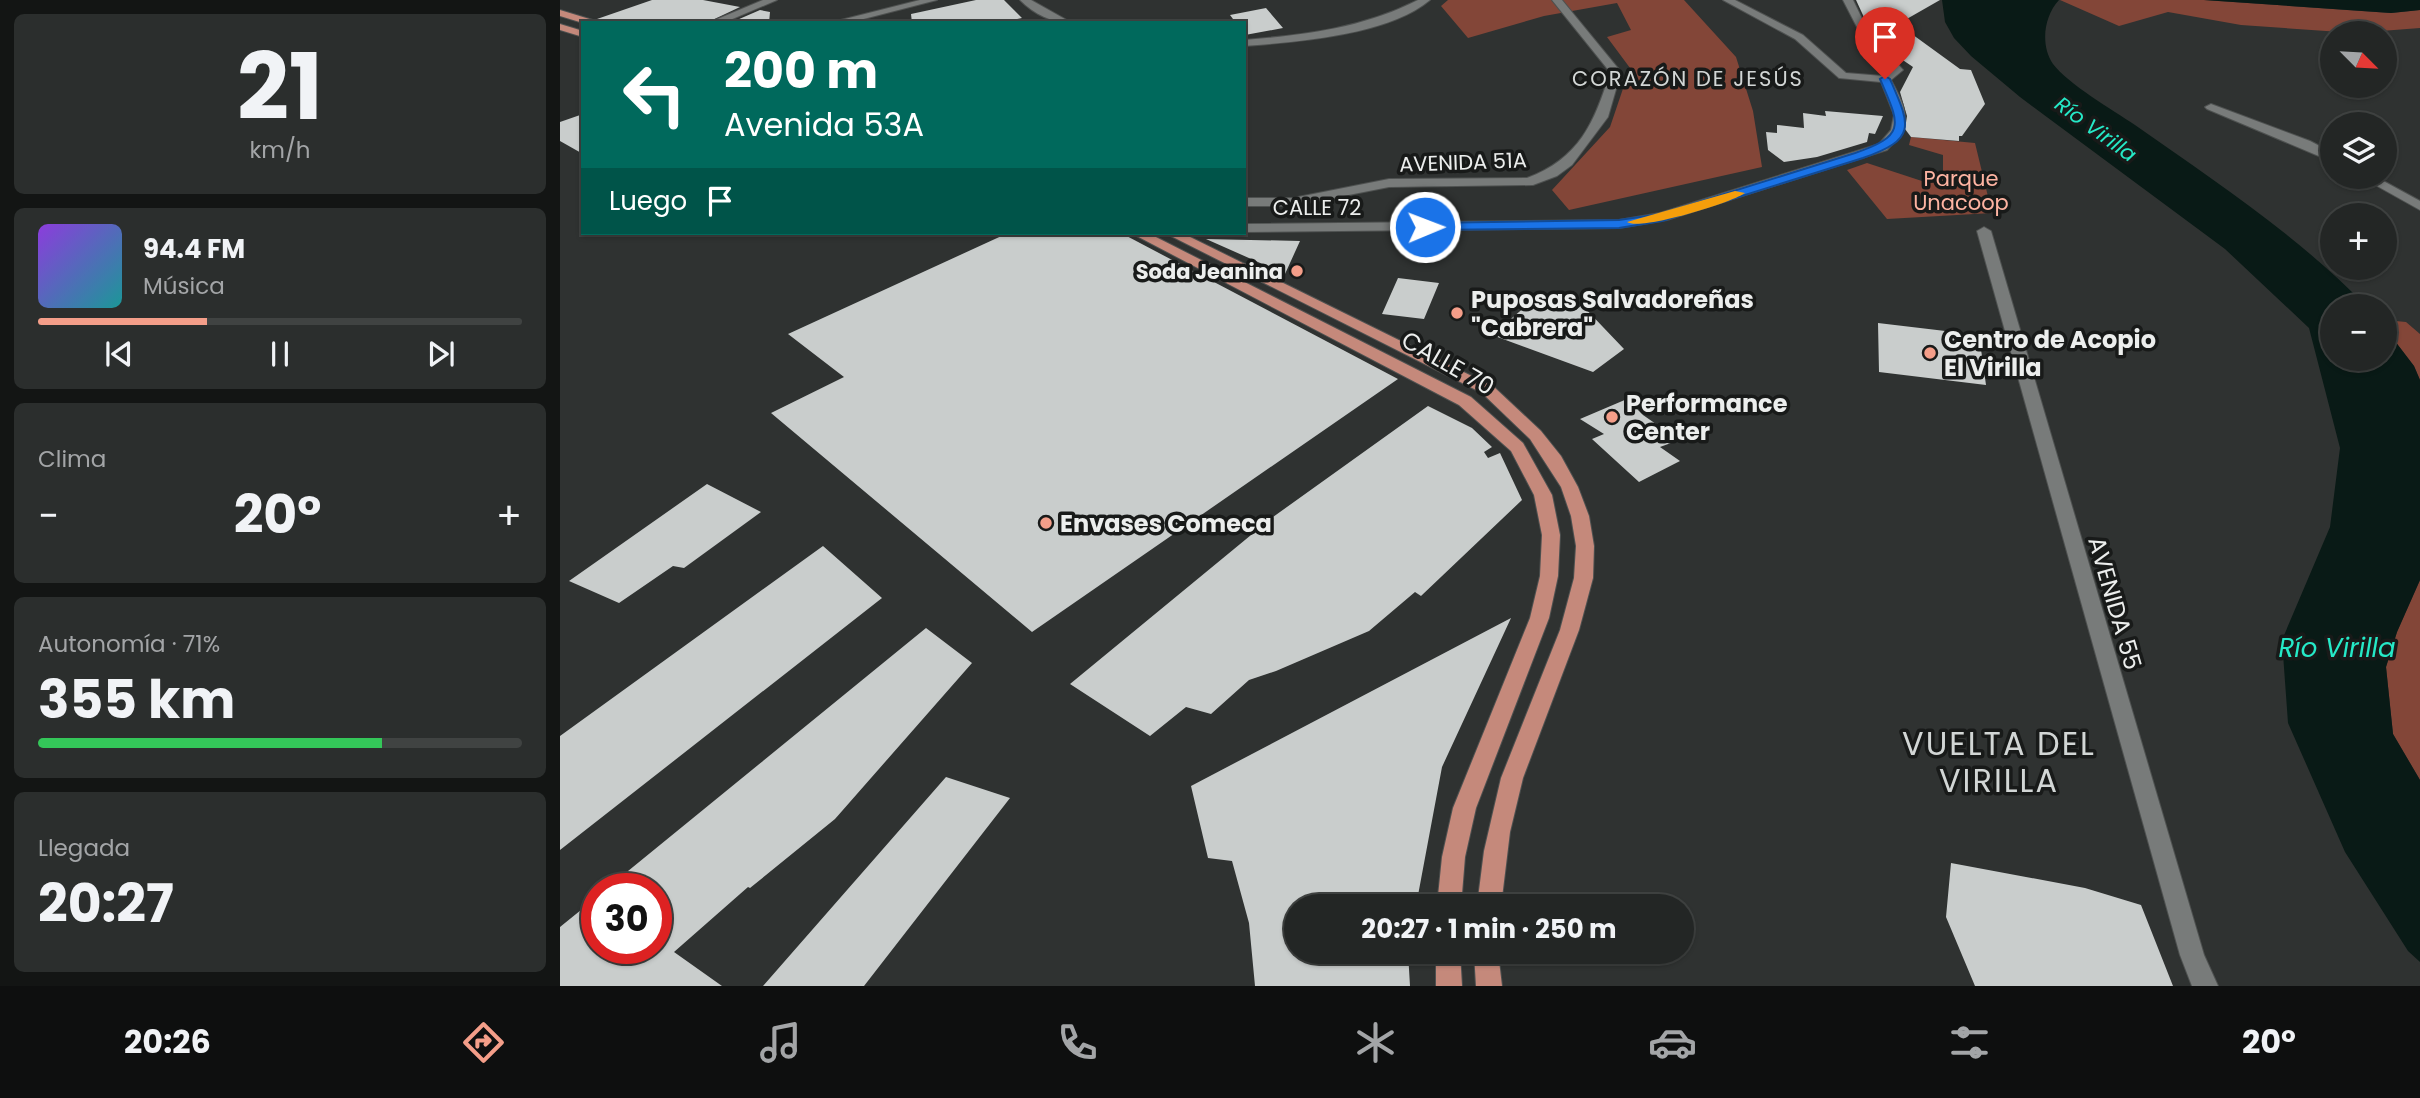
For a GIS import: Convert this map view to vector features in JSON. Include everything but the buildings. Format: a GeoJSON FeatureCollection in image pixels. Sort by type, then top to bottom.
{"type":"FeatureCollection","features":[{"type":"Feature","properties":{"kind":"main road"},"geometry":{"type":"LineString","coordinates":[[560,13],[586,21]]}},
{"type":"Feature","properties":{"kind":"main road"},"geometry":{"type":"LineString","coordinates":[[560,27],[581,33]]}},
{"type":"Feature","properties":{"kind":"main road","name":"CALLE 70"},"geometry":{"type":"LineString","coordinates":[[1142,235],[1465,401],[1495,423],[1523,456],[1541,492],[1550,530],[1551,570],[1541,617],[1476,775],[1459,827],[1451,894]]}},
{"type":"Feature","properties":{"kind":"main road","name":"CALLE 70"},"geometry":{"type":"LineString","coordinates":[[1176,235],[1488,390],[1514,411],[1530,429],[1567,479],[1579,512],[1587,559],[1577,609],[1518,761],[1501,821],[1491,894]]}},
{"type":"Feature","properties":{"kind":"main road"},"geometry":{"type":"LineString","coordinates":[[1448,964],[1449,986]]}},
{"type":"Feature","properties":{"kind":"main road"},"geometry":{"type":"LineString","coordinates":[[1487,964],[1489,986]]}},
{"type":"Feature","properties":{"kind":"street"},"geometry":{"type":"LineString","coordinates":[[718,21],[772,0]]}},
{"type":"Feature","properties":{"kind":"street"},"geometry":{"type":"LineString","coordinates":[[843,21],[932,0]]}},
{"type":"Feature","properties":{"kind":"street"},"geometry":{"type":"LineString","coordinates":[[1025,0],[1042,12],[1062,21]]}},
{"type":"Feature","properties":{"kind":"street"},"geometry":{"type":"LineString","coordinates":[[1246,43],[1340,32],[1379,21],[1425,0]]}},
{"type":"Feature","properties":{"kind":"street","name":"AVENIDA 51A"},"geometry":{"type":"LineString","coordinates":[[1246,202],[1293,202],[1389,183],[1529,182],[1553,173],[1568,162],[1602,117],[1616,72],[1557,0]]}},
{"type":"Feature","properties":{"kind":"street"},"geometry":{"type":"LineString","coordinates":[[1728,0],[1800,37],[1843,76],[1885,79],[1898,70],[1863,32],[1848,0]]}},
{"type":"Feature","properties":{"kind":"street","name":"CALLE 72"},"geometry":{"type":"LineString","coordinates":[[1246,228],[1619,224],[1662,217],[1883,147],[1899,134],[1901,117],[1885,79]]}},
{"type":"Feature","properties":{"kind":"street"},"geometry":{"type":"LineString","coordinates":[[2211,107],[2320,151]]}},
{"type":"Feature","properties":{"kind":"street"},"geometry":{"type":"LineString","coordinates":[[2389,189],[2420,206]]}},
{"type":"Feature","properties":{"kind":"street","name":"AVENIDA 55"},"geometry":{"type":"LineString","coordinates":[[1984,231],[2128,738],[2192,955],[2205,986]]}},
{"type":"Feature","properties":{"kind":"green space"},"geometry":{"type":"Polygon","coordinates":[[[1448,0],[1684,0],[1736,57],[1753,111],[1762,167],[1569,210],[1552,190],[1610,127],[1630,68],[1607,37],[1631,30],[1617,3],[1544,16],[1468,38],[1441,6],[1448,0]]]}},
{"type":"Feature","properties":{"kind":"green space"},"geometry":{"type":"Polygon","coordinates":[[[2060,0],[2204,0],[2391,13],[2420,10],[2420,28],[2398,30],[2398,21],[2320,21],[2320,31],[2241,25],[2168,12],[2119,26],[2060,0]]]}},
{"type":"Feature","properties":{"kind":"green space","name":"Parque Unacoop"},"geometry":{"type":"Polygon","coordinates":[[[1911,137],[1975,143],[1992,213],[1887,219],[1847,170],[1867,163],[1928,183],[1943,172],[1943,155],[1909,145],[1911,137]]]}},
{"type":"Feature","properties":{"kind":"green space"},"geometry":{"type":"Polygon","coordinates":[[[2397,321],[2406,322],[2420,334],[2420,380],[2414,366],[2397,344],[2397,321]]]}},
{"type":"Feature","properties":{"kind":"green space"},"geometry":{"type":"Polygon","coordinates":[[[2420,580],[2420,780],[2393,734],[2386,667],[2397,632],[2420,580]]]}},
{"type":"Feature","properties":{"kind":"water","name":"Río Virilla"},"geometry":{"type":"Polygon","coordinates":[[[1942,0],[2059,0],[2047,22],[2045,40],[2049,56],[2060,72],[2284,233],[2320,263],[2320,280],[2340,280],[2354,294],[2320,294],[2320,371],[2309,328],[2225,249],[2020,97],[1971,56],[1954,38],[1945,22],[1942,0]]]}},
{"type":"Feature","properties":{"kind":"water"},"geometry":{"type":"Polygon","coordinates":[[[2204,0],[2420,0],[2420,10],[2391,13],[2204,0]]]}},
{"type":"Feature","properties":{"kind":"water","name":"Río Virilla"},"geometry":{"type":"Polygon","coordinates":[[[2397,344],[2414,366],[2420,380],[2420,580],[2397,632],[2386,667],[2393,734],[2420,780],[2420,962],[2408,951],[2345,852],[2288,723],[2282,640],[2330,527],[2340,448],[2320,371],[2397,371],[2397,344]]]}},
{"type":"Feature","properties":{"kind":"slow traffic"},"geometry":{"type":"LineString","coordinates":[[1633,222],[1662,217],[1739,193]]}},
{"type":"Feature","properties":{"kind":"place","name":"Soda Jeanina"},"geometry":{"type":"Point","coordinates":[1297,271]}},
{"type":"Feature","properties":{"kind":"place","name":"Puposas Salvadoreñas \"Cabrera\""},"geometry":{"type":"Point","coordinates":[1457,313]}},
{"type":"Feature","properties":{"kind":"place","name":"Centro de Acopio El Virilla"},"geometry":{"type":"Point","coordinates":[1930,353]}},
{"type":"Feature","properties":{"kind":"place","name":"Performance Center"},"geometry":{"type":"Point","coordinates":[1612,417]}},
{"type":"Feature","properties":{"kind":"place","name":"Envases Comeca"},"geometry":{"type":"Point","coordinates":[1046,523]}},
{"type":"Feature","properties":{"kind":"district","name":"CORAZÓN DE JESÚS"},"geometry":{"type":"Point","coordinates":[1688,78]}},
{"type":"Feature","properties":{"kind":"district","name":"VUELTA DEL VIRILLA"},"geometry":{"type":"Point","coordinates":[1999,762]}},
{"type":"Feature","properties":{"kind":"route"},"geometry":{"type":"LineString","coordinates":[[1425,227],[1619,224],[1662,217],[1859,156],[1883,147],[1899,134],[1901,117],[1885,79]]}}]}
